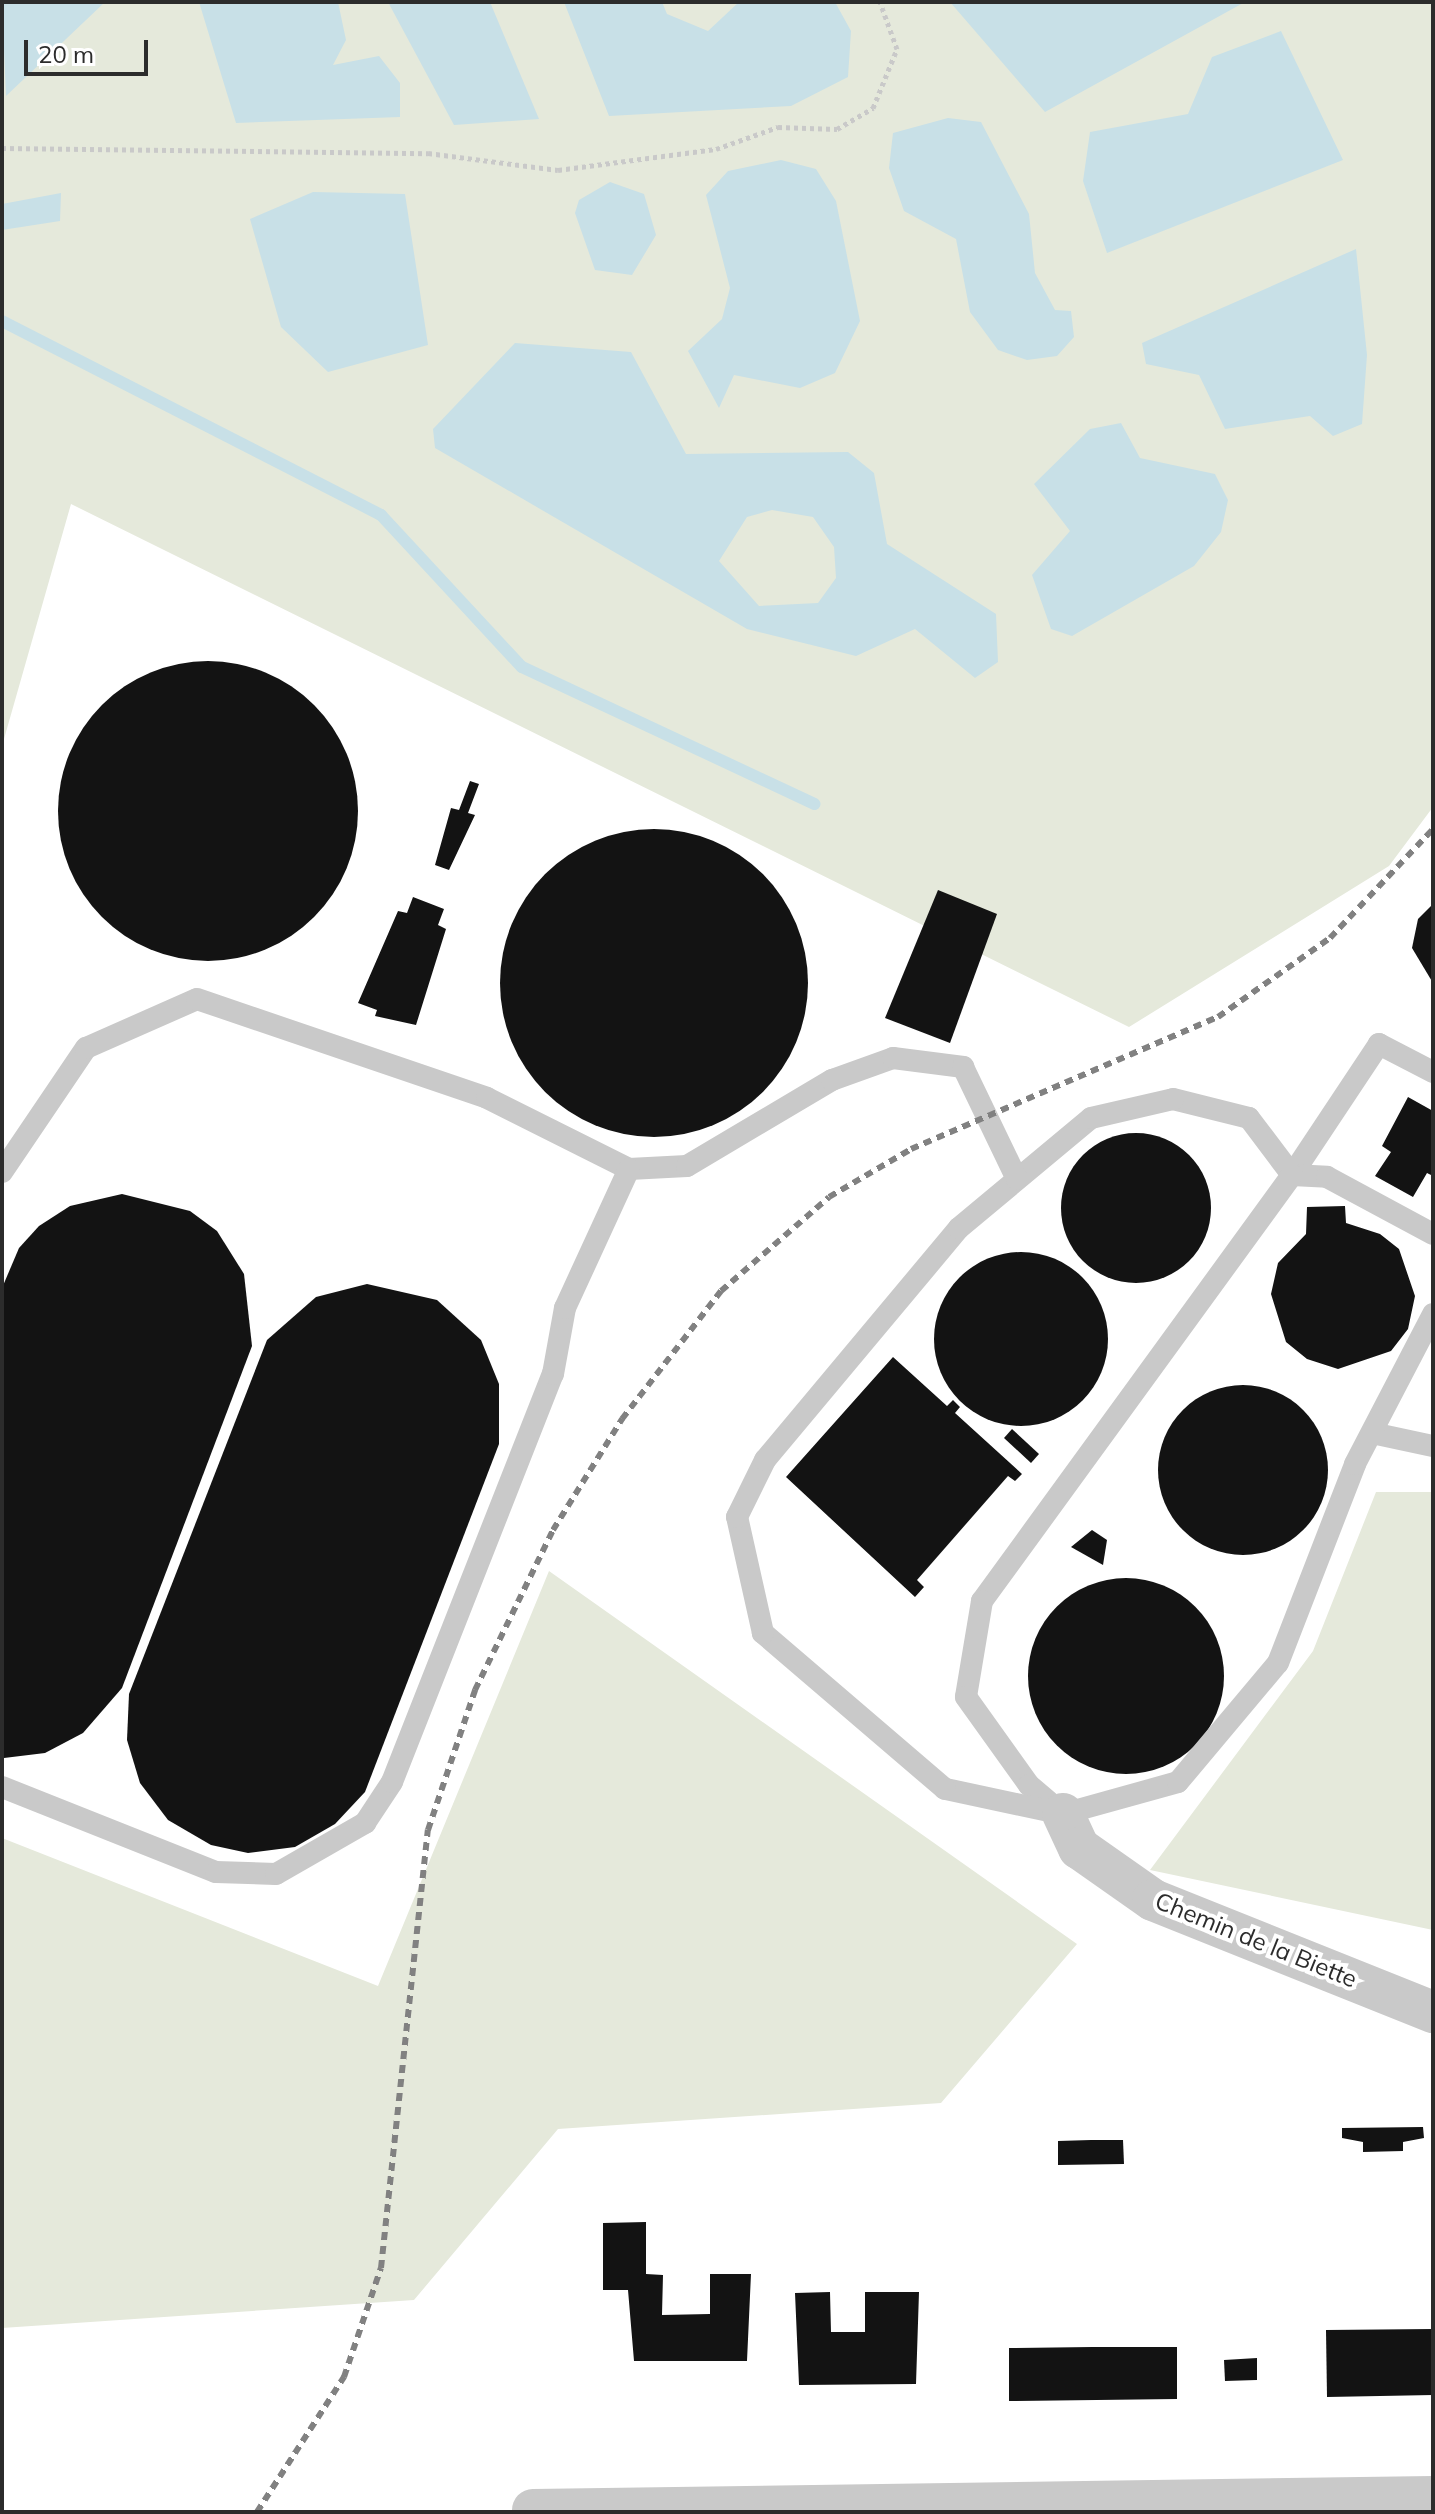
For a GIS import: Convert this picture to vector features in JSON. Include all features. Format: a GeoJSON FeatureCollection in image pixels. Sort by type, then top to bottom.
{"type":"FeatureCollection","features":[{"type":"Feature","properties":{"kind":"street","name":"Chemin de la Biette"},"geometry":{"type":"LineString","coordinates":[[1063,1814],[1079,1848],[1153,1900],[1433,2012]]}},
{"type":"Feature","properties":{"kind":"street"},"geometry":{"type":"LineString","coordinates":[[533,2510],[1433,2497]]}},
{"type":"Feature","properties":{"kind":"lane"},"geometry":{"type":"LineString","coordinates":[[2,1172],[86,1048],[197,999],[487,1098],[629,1169],[687,1166],[832,1080],[893,1058],[963,1067],[1017,1179]]}},
{"type":"Feature","properties":{"kind":"lane"},"geometry":{"type":"LineString","coordinates":[[1063,1814],[1029,1785],[966,1697],[982,1601],[1292,1175],[1379,1044],[1433,1072]]}},
{"type":"Feature","properties":{"kind":"lane"},"geometry":{"type":"LineString","coordinates":[[1292,1175],[1280,1150],[1249,1118],[1173,1099],[1091,1118],[959,1228],[765,1460],[737,1517],[763,1633],[945,1789],[1063,1814],[1178,1782],[1278,1663],[1372,1433],[1433,1314]]}},
{"type":"Feature","properties":{"kind":"lane"},"geometry":{"type":"LineString","coordinates":[[2,1787],[216,1872],[276,1874],[365,1823],[392,1782],[553,1374],[565,1308],[629,1169]]}},
{"type":"Feature","properties":{"kind":"lane"},"geometry":{"type":"LineString","coordinates":[[1292,1175],[1327,1177],[1433,1234]]}},
{"type":"Feature","properties":{"kind":"lane"},"geometry":{"type":"LineString","coordinates":[[1372,1433],[1433,1446]]}},
{"type":"Feature","properties":{"kind":"path"},"geometry":{"type":"LineString","coordinates":[[2,148],[428,153],[558,170],[716,149],[778,127],[837,129],[873,108],[897,49],[880,2]]}},
{"type":"Feature","properties":{"kind":"shaded area"},"geometry":{"type":"Polygon","coordinates":[[[2,2],[1433,2],[1433,807],[1389,866],[1129,1027],[71,504],[2,746],[2,2]]]}},
{"type":"Feature","properties":{"kind":"shaded area"},"geometry":{"type":"Polygon","coordinates":[[[1376,1492],[1433,1492],[1433,1930],[1150,1870],[1313,1651],[1376,1492]]]}},
{"type":"Feature","properties":{"kind":"shaded area"},"geometry":{"type":"Polygon","coordinates":[[[549,1571],[1077,1944],[941,2103],[558,2129],[414,2300],[2,2328],[2,1838],[378,1986],[549,1571]]]}},
{"type":"Feature","properties":{"kind":"water"},"geometry":{"type":"Polygon","coordinates":[[[2,2],[105,2],[6,96],[2,2]]]}},
{"type":"Feature","properties":{"kind":"water"},"geometry":{"type":"Polygon","coordinates":[[[199,2],[338,2],[346,40],[333,65],[379,56],[400,83],[400,117],[236,123],[199,2]]]}},
{"type":"Feature","properties":{"kind":"water"},"geometry":{"type":"Polygon","coordinates":[[[388,2],[490,2],[539,119],[454,125],[388,2]]]}},
{"type":"Feature","properties":{"kind":"water"},"geometry":{"type":"Polygon","coordinates":[[[564,2],[662,2],[667,14],[708,31],[739,2],[835,2],[851,31],[848,77],[791,106],[609,116],[564,2]]]}},
{"type":"Feature","properties":{"kind":"water"},"geometry":{"type":"Polygon","coordinates":[[[950,2],[1245,2],[1045,112],[950,2]]]}},
{"type":"Feature","properties":{"kind":"water"},"geometry":{"type":"Polygon","coordinates":[[[1281,31],[1343,160],[1107,253],[1083,181],[1090,132],[1188,114],[1212,57],[1281,31]]]}},
{"type":"Feature","properties":{"kind":"water"},"geometry":{"type":"Polygon","coordinates":[[[948,118],[981,122],[1029,214],[1035,273],[1055,310],[1071,311],[1074,337],[1057,356],[1027,360],[998,350],[970,312],[956,239],[904,211],[889,168],[893,133],[948,118]]]}},
{"type":"Feature","properties":{"kind":"water"},"geometry":{"type":"Polygon","coordinates":[[[781,160],[816,169],[836,201],[860,321],[835,373],[800,388],[734,375],[719,408],[688,351],[722,319],[730,288],[706,195],[728,171],[781,160]]]}},
{"type":"Feature","properties":{"kind":"water"},"geometry":{"type":"Polygon","coordinates":[[[610,182],[644,194],[656,235],[632,275],[595,270],[575,213],[579,200],[610,182]]]}},
{"type":"Feature","properties":{"kind":"water"},"geometry":{"type":"Polygon","coordinates":[[[313,192],[405,194],[428,345],[328,372],[281,327],[250,219],[313,192]]]}},
{"type":"Feature","properties":{"kind":"water"},"geometry":{"type":"Polygon","coordinates":[[[61,193],[60,221],[2,230],[2,204],[61,193]]]}},
{"type":"Feature","properties":{"kind":"water"},"geometry":{"type":"Polygon","coordinates":[[[1356,249],[1367,355],[1362,424],[1333,436],[1310,416],[1225,429],[1199,375],[1146,364],[1142,343],[1356,249]]]}},
{"type":"Feature","properties":{"kind":"water"},"geometry":{"type":"Polygon","coordinates":[[[515,343],[631,352],[686,454],[848,452],[874,473],[887,544],[996,614],[998,662],[975,678],[915,629],[856,656],[747,629],[435,448],[433,429],[515,343]],[[772,510],[747,517],[719,561],[759,606],[818,603],[836,578],[834,547],[813,517],[772,510]]]}},
{"type":"Feature","properties":{"kind":"water"},"geometry":{"type":"Polygon","coordinates":[[[1121,423],[1140,458],[1215,474],[1228,500],[1221,532],[1194,566],[1072,636],[1051,629],[1032,575],[1070,531],[1034,484],[1090,429],[1121,423]]]}},
{"type":"Feature","properties":{"kind":"building"},"geometry":{"type":"Polygon","coordinates":[[[193,661],[223,661],[252,667],[279,678],[303,695],[324,716],[347,753],[358,796],[352,855],[341,882],[324,906],[303,927],[279,944],[252,955],[223,961],[193,961],[164,955],[137,944],[113,927],[83,895],[64,855],[58,826],[58,796],[64,767],[75,740],[92,716],[124,686],[164,667],[193,661]]]}},
{"type":"Feature","properties":{"kind":"building"},"geometry":{"type":"Polygon","coordinates":[[[470,781],[479,784],[468,813],[475,815],[449,870],[435,865],[451,808],[459,810],[470,781]]]}},
{"type":"Feature","properties":{"kind":"building"},"geometry":{"type":"Polygon","coordinates":[[[654,829],[684,832],[713,841],[740,855],[763,874],[782,897],[796,924],[805,953],[808,983],[805,1013],[796,1042],[782,1069],[763,1092],[740,1111],[713,1125],[684,1134],[654,1137],[624,1134],[595,1125],[568,1111],[545,1092],[526,1069],[512,1042],[503,1013],[500,983],[503,953],[512,924],[526,897],[545,874],[568,855],[595,841],[624,832],[654,829]]]}},
{"type":"Feature","properties":{"kind":"building"},"geometry":{"type":"Polygon","coordinates":[[[938,890],[997,914],[950,1043],[885,1018],[938,890]]]}},
{"type":"Feature","properties":{"kind":"building"},"geometry":{"type":"Polygon","coordinates":[[[413,897],[444,909],[438,925],[446,929],[416,1025],[375,1016],[377,1010],[358,1003],[398,911],[407,913],[413,897]]]}},
{"type":"Feature","properties":{"kind":"building"},"geometry":{"type":"Polygon","coordinates":[[[1433,904],[1433,983],[1412,948],[1418,919],[1433,904]]]}},
{"type":"Feature","properties":{"kind":"building"},"geometry":{"type":"Polygon","coordinates":[[[1408,1097],[1433,1111],[1433,1176],[1427,1173],[1413,1197],[1375,1176],[1391,1152],[1382,1146],[1408,1097]]]}},
{"type":"Feature","properties":{"kind":"building"},"geometry":{"type":"Polygon","coordinates":[[[1136,1133],[1165,1139],[1189,1155],[1205,1179],[1211,1208],[1205,1237],[1189,1261],[1165,1277],[1136,1283],[1107,1277],[1083,1261],[1067,1237],[1061,1208],[1067,1179],[1083,1155],[1107,1139],[1136,1133]]]}},
{"type":"Feature","properties":{"kind":"building"},"geometry":{"type":"Polygon","coordinates":[[[122,1194],[190,1211],[217,1231],[244,1274],[252,1346],[122,1688],[83,1733],[45,1753],[4,1758],[2,1288],[19,1248],[39,1226],[70,1206],[122,1194]]]}},
{"type":"Feature","properties":{"kind":"building"},"geometry":{"type":"Polygon","coordinates":[[[1345,1206],[1346,1223],[1380,1234],[1399,1249],[1415,1296],[1408,1329],[1391,1351],[1338,1369],[1307,1359],[1286,1342],[1271,1294],[1278,1263],[1306,1234],[1307,1207],[1345,1206]]]}},
{"type":"Feature","properties":{"kind":"building"},"geometry":{"type":"Polygon","coordinates":[[[1021,1252],[1054,1258],[1083,1277],[1102,1306],[1108,1339],[1102,1372],[1083,1401],[1054,1420],[1021,1426],[988,1420],[959,1401],[940,1372],[934,1339],[940,1306],[959,1277],[988,1258],[1021,1252]]]}},
{"type":"Feature","properties":{"kind":"building"},"geometry":{"type":"Polygon","coordinates":[[[367,1284],[437,1300],[481,1340],[499,1384],[499,1444],[365,1792],[335,1824],[295,1847],[248,1853],[211,1845],[168,1820],[140,1783],[127,1740],[129,1694],[267,1340],[316,1297],[367,1284]]]}},
{"type":"Feature","properties":{"kind":"building"},"geometry":{"type":"Polygon","coordinates":[[[893,1357],[947,1406],[953,1400],[960,1407],[955,1413],[1022,1474],[1015,1481],[1008,1476],[917,1580],[924,1587],[915,1597],[786,1477],[893,1357]]]}},
{"type":"Feature","properties":{"kind":"building"},"geometry":{"type":"Polygon","coordinates":[[[1243,1385],[1275,1392],[1303,1410],[1321,1438],[1328,1470],[1321,1502],[1303,1530],[1275,1548],[1243,1555],[1211,1548],[1183,1530],[1165,1502],[1158,1470],[1165,1438],[1183,1410],[1211,1392],[1243,1385]]]}},
{"type":"Feature","properties":{"kind":"building"},"geometry":{"type":"Polygon","coordinates":[[[1012,1429],[1039,1454],[1031,1463],[1004,1438],[1012,1429]]]}},
{"type":"Feature","properties":{"kind":"building"},"geometry":{"type":"Polygon","coordinates":[[[1092,1530],[1107,1540],[1103,1565],[1071,1547],[1092,1530]]]}},
{"type":"Feature","properties":{"kind":"building"},"geometry":{"type":"Polygon","coordinates":[[[1126,1578],[1163,1586],[1195,1607],[1216,1639],[1224,1676],[1216,1713],[1195,1745],[1163,1766],[1126,1774],[1089,1766],[1057,1745],[1036,1713],[1028,1676],[1036,1639],[1057,1607],[1089,1586],[1126,1578]]]}},
{"type":"Feature","properties":{"kind":"building"},"geometry":{"type":"Polygon","coordinates":[[[1423,2127],[1424,2138],[1403,2142],[1403,2151],[1363,2152],[1363,2142],[1342,2138],[1342,2128],[1423,2127]]]}},
{"type":"Feature","properties":{"kind":"building"},"geometry":{"type":"Polygon","coordinates":[[[1123,2140],[1124,2164],[1058,2165],[1058,2141],[1123,2140]]]}},
{"type":"Feature","properties":{"kind":"building"},"geometry":{"type":"Polygon","coordinates":[[[646,2222],[646,2274],[663,2275],[662,2315],[710,2314],[710,2274],[751,2274],[747,2361],[634,2361],[628,2290],[603,2290],[603,2223],[646,2222]]]}},
{"type":"Feature","properties":{"kind":"building"},"geometry":{"type":"Polygon","coordinates":[[[830,2292],[831,2332],[865,2332],[865,2292],[919,2292],[916,2384],[799,2385],[795,2293],[830,2292]]]}},
{"type":"Feature","properties":{"kind":"building"},"geometry":{"type":"Polygon","coordinates":[[[1433,2329],[1433,2395],[1327,2397],[1326,2330],[1433,2329]]]}},
{"type":"Feature","properties":{"kind":"building"},"geometry":{"type":"Polygon","coordinates":[[[1177,2347],[1177,2399],[1009,2401],[1009,2348],[1177,2347]]]}},
{"type":"Feature","properties":{"kind":"building"},"geometry":{"type":"Polygon","coordinates":[[[1257,2358],[1257,2380],[1225,2381],[1224,2360],[1257,2358]]]}},
{"type":"Feature","properties":{"kind":"waterway"},"geometry":{"type":"LineString","coordinates":[[2,321],[381,515],[522,667],[815,804]]}},
{"type":"Feature","properties":{"kind":"railway"},"geometry":{"type":"LineString","coordinates":[[257,2512],[344,2377],[381,2268],[428,1830],[475,1690],[553,1530],[622,1419],[721,1291],[829,1197],[911,1149],[1218,1017],[1330,938],[1433,829]]}}]}
